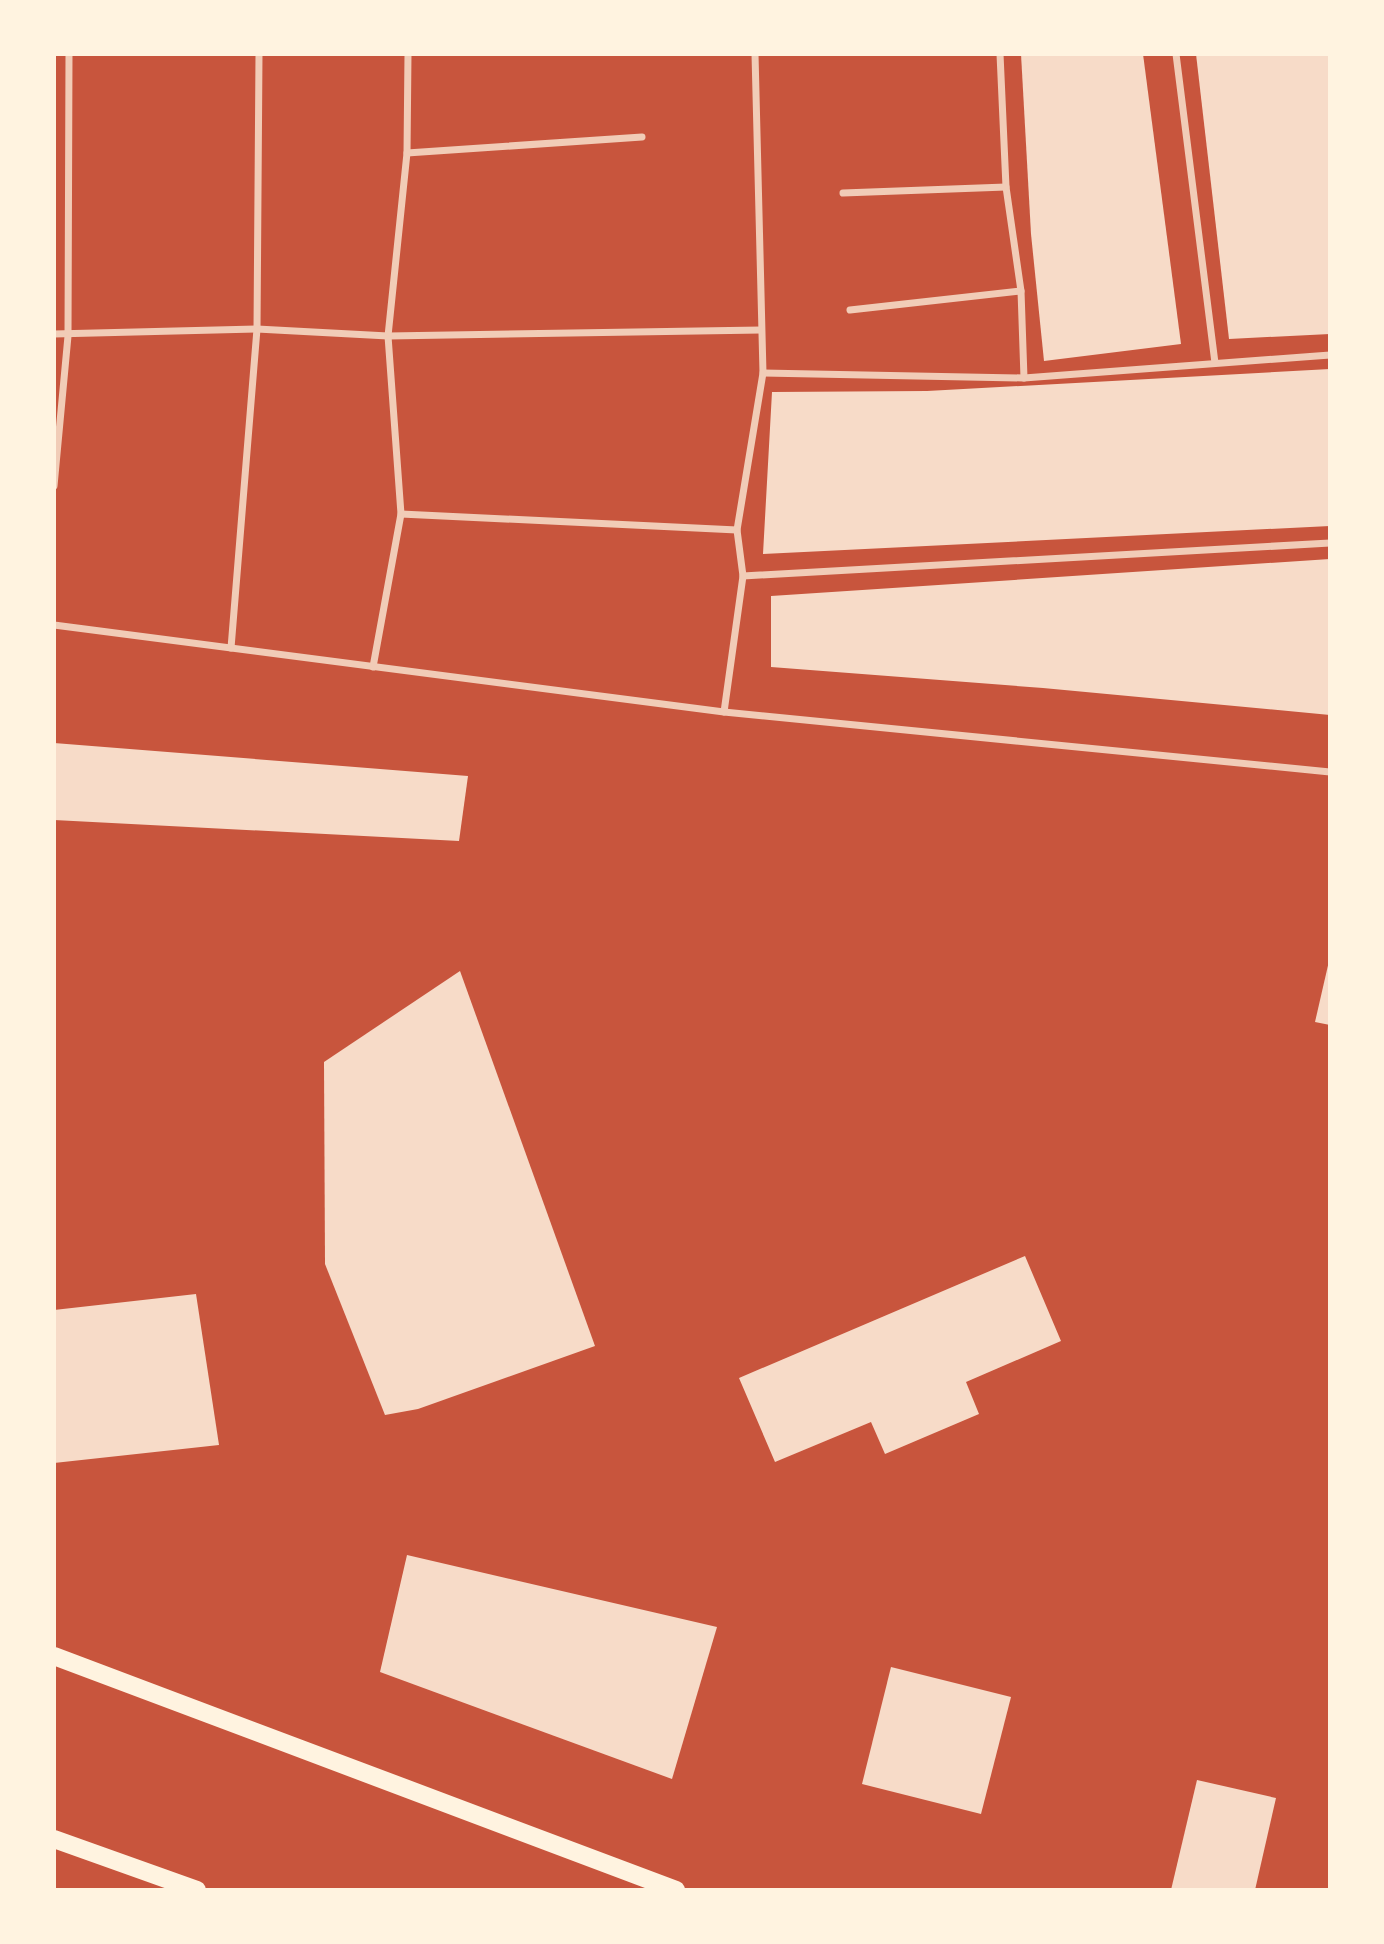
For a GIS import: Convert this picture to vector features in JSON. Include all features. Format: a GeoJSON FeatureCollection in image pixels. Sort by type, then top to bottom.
{"type":"FeatureCollection","features":[{"type":"Feature","properties":{"kind":"main road"},"geometry":{"type":"LineString","coordinates":[[54,1656],[676,1890]]}},
{"type":"Feature","properties":{"kind":"main road"},"geometry":{"type":"LineString","coordinates":[[54,1839],[197,1890]]}},
{"type":"Feature","properties":{"kind":"street"},"geometry":{"type":"LineString","coordinates":[[54,486],[68,335],[69,54]]}},
{"type":"Feature","properties":{"kind":"street"},"geometry":{"type":"LineString","coordinates":[[231,648],[257,329],[259,54]]}},
{"type":"Feature","properties":{"kind":"street"},"geometry":{"type":"LineString","coordinates":[[373,667],[401,514],[388,335],[407,153],[408,54]]}},
{"type":"Feature","properties":{"kind":"street"},"geometry":{"type":"LineString","coordinates":[[724,712],[743,576],[737,530],[762,373],[755,54]]}},
{"type":"Feature","properties":{"kind":"street"},"geometry":{"type":"LineString","coordinates":[[1000,54],[1006,187],[1021,291],[1024,378]]}},
{"type":"Feature","properties":{"kind":"street"},"geometry":{"type":"LineString","coordinates":[[1176,54],[1215,363]]}},
{"type":"Feature","properties":{"kind":"street"},"geometry":{"type":"LineString","coordinates":[[407,153],[642,137]]}},
{"type":"Feature","properties":{"kind":"street"},"geometry":{"type":"LineString","coordinates":[[843,193],[1006,187]]}},
{"type":"Feature","properties":{"kind":"street"},"geometry":{"type":"LineString","coordinates":[[850,310],[1021,291]]}},
{"type":"Feature","properties":{"kind":"street"},"geometry":{"type":"LineString","coordinates":[[54,334],[257,329],[388,335],[761,330]]}},
{"type":"Feature","properties":{"kind":"street"},"geometry":{"type":"LineString","coordinates":[[762,373],[1024,378],[1330,355]]}},
{"type":"Feature","properties":{"kind":"street"},"geometry":{"type":"LineString","coordinates":[[401,514],[737,530]]}},
{"type":"Feature","properties":{"kind":"street"},"geometry":{"type":"LineString","coordinates":[[743,576],[1330,543]]}},
{"type":"Feature","properties":{"kind":"street"},"geometry":{"type":"LineString","coordinates":[[54,625],[724,712],[1330,772]]}},
{"type":"Feature","properties":{"kind":"building"},"geometry":{"type":"Polygon","coordinates":[[[1021,54],[1143,54],[1181,344],[1044,361],[1031,234],[1021,54]]]}},
{"type":"Feature","properties":{"kind":"building"},"geometry":{"type":"Polygon","coordinates":[[[1196,54],[1330,54],[1330,334],[1229,339],[1196,54]]]}},
{"type":"Feature","properties":{"kind":"building"},"geometry":{"type":"Polygon","coordinates":[[[1330,369],[1330,526],[763,554],[772,392],[927,391],[1330,369]]]}},
{"type":"Feature","properties":{"kind":"building"},"geometry":{"type":"Polygon","coordinates":[[[1330,559],[1330,715],[1043,688],[771,667],[771,596],[1330,559]]]}},
{"type":"Feature","properties":{"kind":"building"},"geometry":{"type":"Polygon","coordinates":[[[54,743],[468,776],[459,841],[54,820],[54,743]]]}},
{"type":"Feature","properties":{"kind":"building"},"geometry":{"type":"Polygon","coordinates":[[[1330,961],[1330,1025],[1315,1022],[1330,961]]]}},
{"type":"Feature","properties":{"kind":"building"},"geometry":{"type":"Polygon","coordinates":[[[460,971],[595,1346],[418,1409],[385,1415],[325,1264],[324,1062],[460,971]]]}},
{"type":"Feature","properties":{"kind":"building"},"geometry":{"type":"Polygon","coordinates":[[[1025,1256],[1061,1341],[966,1382],[979,1414],[885,1454],[871,1422],[775,1462],[739,1378],[1025,1256]]]}},
{"type":"Feature","properties":{"kind":"building"},"geometry":{"type":"Polygon","coordinates":[[[196,1294],[219,1445],[54,1463],[54,1310],[196,1294]]]}},
{"type":"Feature","properties":{"kind":"building"},"geometry":{"type":"Polygon","coordinates":[[[407,1555],[717,1627],[672,1779],[380,1672],[407,1555]]]}},
{"type":"Feature","properties":{"kind":"building"},"geometry":{"type":"Polygon","coordinates":[[[891,1667],[1011,1697],[981,1814],[862,1784],[891,1667]]]}},
{"type":"Feature","properties":{"kind":"building"},"geometry":{"type":"Polygon","coordinates":[[[1197,1780],[1276,1798],[1255,1890],[1171,1890],[1197,1780]]]}}]}
